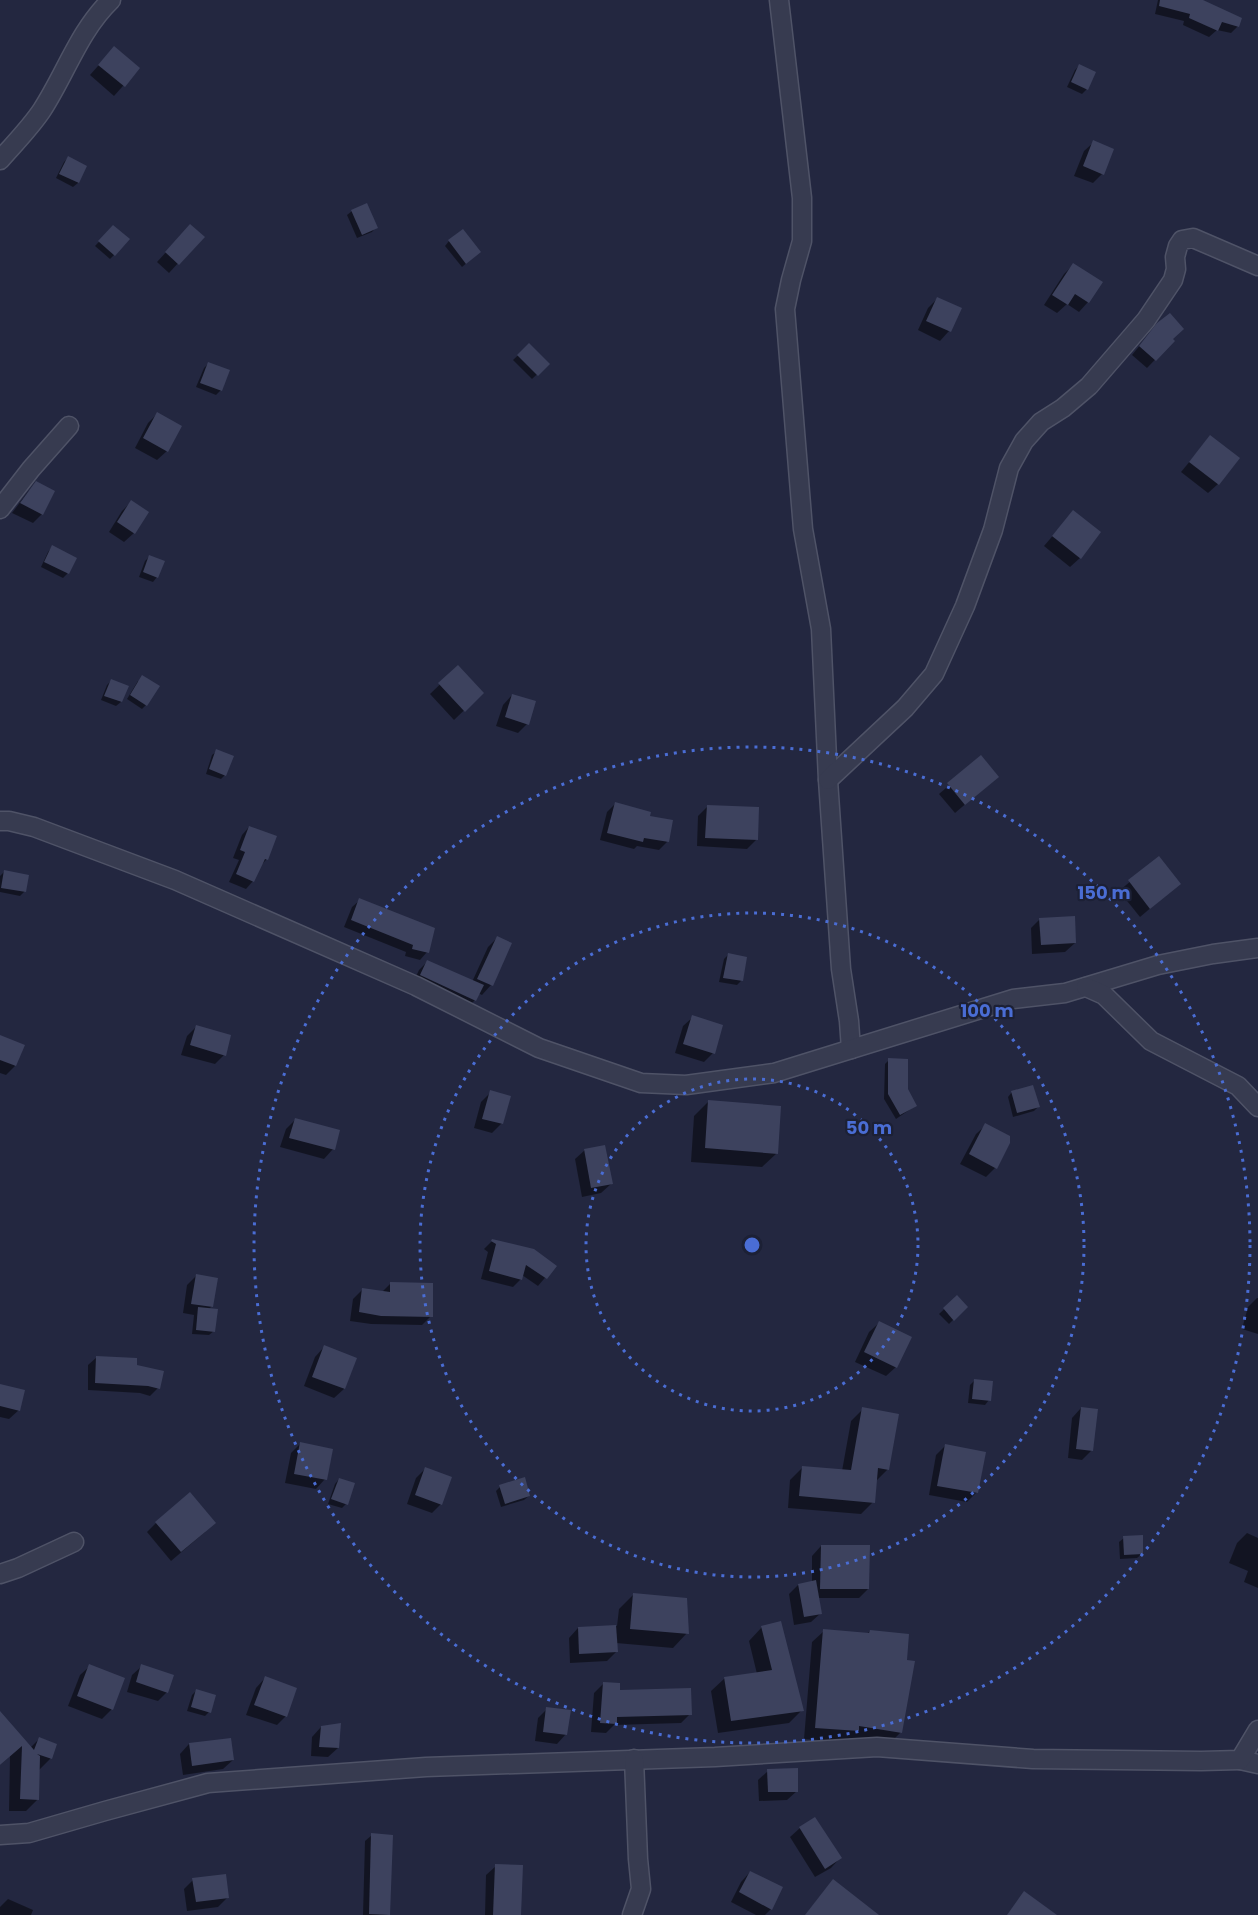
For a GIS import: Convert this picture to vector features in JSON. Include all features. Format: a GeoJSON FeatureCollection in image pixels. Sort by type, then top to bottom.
{"type":"FeatureCollection","features":[{"type":"Feature","properties":{"kind":"street"},"geometry":{"type":"LineString","coordinates":[[0,160],[41,112],[81,38],[111,0]]}},
{"type":"Feature","properties":{"kind":"street"},"geometry":{"type":"LineString","coordinates":[[779,0],[802,198],[802,241],[785,309],[803,529],[821,629],[828,780],[841,969],[851,1050]]}},
{"type":"Feature","properties":{"kind":"street"},"geometry":{"type":"LineString","coordinates":[[828,780],[904,708],[934,674],[965,606],[993,530],[1008,468],[1024,441],[1041,422],[1064,408],[1089,386],[1146,320],[1173,280],[1176,269],[1175,257],[1182,240],[1193,238],[1258,266]]}},
{"type":"Feature","properties":{"kind":"street"},"geometry":{"type":"LineString","coordinates":[[0,509],[69,426]]}},
{"type":"Feature","properties":{"kind":"street"},"geometry":{"type":"LineString","coordinates":[[0,821],[34,827],[175,880],[416,986],[538,1048],[641,1083],[686,1085],[774,1074],[1013,999],[1065,993],[1158,965],[1258,948]]}},
{"type":"Feature","properties":{"kind":"street"},"geometry":{"type":"LineString","coordinates":[[1086,987],[1104,995],[1151,1041],[1238,1086],[1258,1107]]}},
{"type":"Feature","properties":{"kind":"street"},"geometry":{"type":"LineString","coordinates":[[0,1574],[74,1542]]}},
{"type":"Feature","properties":{"kind":"street"},"geometry":{"type":"LineString","coordinates":[[1240,1760],[1258,1730]]}},
{"type":"Feature","properties":{"kind":"street"},"geometry":{"type":"LineString","coordinates":[[0,1835],[29,1833],[208,1783],[426,1767],[715,1757],[877,1747],[1033,1759],[1240,1760],[1258,1764]]}},
{"type":"Feature","properties":{"kind":"street"},"geometry":{"type":"LineString","coordinates":[[632,1915],[641,1889],[634,1759]]}},
{"type":"Feature","properties":{"kind":"building"},"geometry":{"type":"Polygon","coordinates":[[[1160,0],[1203,0],[1242,18],[1239,27],[1222,22],[1218,31],[1189,18],[1190,14],[1159,6],[1160,0]]]}},
{"type":"Feature","properties":{"kind":"building"},"geometry":{"type":"Polygon","coordinates":[[[114,46],[140,68],[125,87],[98,65],[114,46]]]}},
{"type":"Feature","properties":{"kind":"building"},"geometry":{"type":"Polygon","coordinates":[[[1079,64],[1096,72],[1088,90],[1071,82],[1079,64]]]}},
{"type":"Feature","properties":{"kind":"building"},"geometry":{"type":"Polygon","coordinates":[[[1093,140],[1114,149],[1104,175],[1083,166],[1093,140]]]}},
{"type":"Feature","properties":{"kind":"building"},"geometry":{"type":"Polygon","coordinates":[[[68,156],[87,166],[79,183],[59,174],[68,156]]]}},
{"type":"Feature","properties":{"kind":"building"},"geometry":{"type":"Polygon","coordinates":[[[367,203],[378,228],[362,235],[351,210],[367,203]]]}},
{"type":"Feature","properties":{"kind":"building"},"geometry":{"type":"Polygon","coordinates":[[[190,224],[205,237],[179,265],[165,252],[190,224]]]}},
{"type":"Feature","properties":{"kind":"building"},"geometry":{"type":"Polygon","coordinates":[[[113,225],[130,239],[115,256],[98,241],[113,225]]]}},
{"type":"Feature","properties":{"kind":"building"},"geometry":{"type":"Polygon","coordinates":[[[463,229],[481,252],[466,264],[448,240],[463,229]]]}},
{"type":"Feature","properties":{"kind":"building"},"geometry":{"type":"Polygon","coordinates":[[[1073,263],[1103,282],[1089,303],[1075,294],[1068,305],[1052,295],[1073,263]]]}},
{"type":"Feature","properties":{"kind":"building"},"geometry":{"type":"Polygon","coordinates":[[[937,297],[962,308],[951,332],[926,321],[937,297]]]}},
{"type":"Feature","properties":{"kind":"building"},"geometry":{"type":"Polygon","coordinates":[[[1170,313],[1184,329],[1156,361],[1139,346],[1157,323],[1170,313]]]}},
{"type":"Feature","properties":{"kind":"building"},"geometry":{"type":"Polygon","coordinates":[[[529,343],[550,364],[538,376],[517,355],[529,343]]]}},
{"type":"Feature","properties":{"kind":"building"},"geometry":{"type":"Polygon","coordinates":[[[208,362],[230,370],[222,391],[200,383],[208,362]]]}},
{"type":"Feature","properties":{"kind":"building"},"geometry":{"type":"Polygon","coordinates":[[[157,412],[182,426],[168,452],[143,438],[157,412]]]}},
{"type":"Feature","properties":{"kind":"building"},"geometry":{"type":"Polygon","coordinates":[[[1210,435],[1240,458],[1219,485],[1189,462],[1210,435]]]}},
{"type":"Feature","properties":{"kind":"building"},"geometry":{"type":"Polygon","coordinates":[[[36,481],[55,491],[43,515],[20,503],[36,481]]]}},
{"type":"Feature","properties":{"kind":"building"},"geometry":{"type":"Polygon","coordinates":[[[131,500],[149,512],[135,534],[117,522],[131,500]]]}},
{"type":"Feature","properties":{"kind":"building"},"geometry":{"type":"Polygon","coordinates":[[[1073,510],[1101,532],[1081,559],[1052,536],[1073,510]]]}},
{"type":"Feature","properties":{"kind":"building"},"geometry":{"type":"Polygon","coordinates":[[[52,545],[77,558],[69,574],[44,562],[52,545]]]}},
{"type":"Feature","properties":{"kind":"building"},"geometry":{"type":"Polygon","coordinates":[[[149,555],[165,561],[158,578],[143,572],[149,555]]]}},
{"type":"Feature","properties":{"kind":"building"},"geometry":{"type":"Polygon","coordinates":[[[458,665],[484,693],[465,712],[438,683],[458,665]]]}},
{"type":"Feature","properties":{"kind":"building"},"geometry":{"type":"Polygon","coordinates":[[[142,675],[160,686],[147,706],[130,695],[142,675]]]}},
{"type":"Feature","properties":{"kind":"building"},"geometry":{"type":"Polygon","coordinates":[[[111,679],[129,686],[122,702],[104,696],[111,679]]]}},
{"type":"Feature","properties":{"kind":"building"},"geometry":{"type":"Polygon","coordinates":[[[512,694],[536,701],[529,725],[505,717],[512,694]]]}},
{"type":"Feature","properties":{"kind":"building"},"geometry":{"type":"Polygon","coordinates":[[[216,749],[234,756],[226,776],[209,769],[216,749]]]}},
{"type":"Feature","properties":{"kind":"building"},"geometry":{"type":"Polygon","coordinates":[[[981,755],[999,777],[965,805],[947,783],[981,755]]]}},
{"type":"Feature","properties":{"kind":"building"},"geometry":{"type":"Polygon","coordinates":[[[615,802],[651,812],[650,816],[673,820],[669,842],[644,838],[643,842],[607,833],[615,802]]]}},
{"type":"Feature","properties":{"kind":"building"},"geometry":{"type":"Polygon","coordinates":[[[707,805],[759,807],[758,840],[705,838],[707,805]]]}},
{"type":"Feature","properties":{"kind":"building"},"geometry":{"type":"Polygon","coordinates":[[[249,826],[277,836],[268,860],[265,859],[254,882],[236,874],[245,852],[240,850],[249,826]]]}},
{"type":"Feature","properties":{"kind":"building"},"geometry":{"type":"Polygon","coordinates":[[[1159,856],[1181,884],[1150,909],[1128,880],[1159,856]]]}},
{"type":"Feature","properties":{"kind":"building"},"geometry":{"type":"Polygon","coordinates":[[[4,870],[29,875],[26,892],[1,888],[4,870]]]}},
{"type":"Feature","properties":{"kind":"building"},"geometry":{"type":"Polygon","coordinates":[[[359,898],[435,928],[429,953],[412,949],[413,945],[351,920],[359,898]]]}},
{"type":"Feature","properties":{"kind":"building"},"geometry":{"type":"Polygon","coordinates":[[[1075,916],[1076,943],[1041,945],[1039,918],[1075,916]]]}},
{"type":"Feature","properties":{"kind":"building"},"geometry":{"type":"Polygon","coordinates":[[[497,936],[512,943],[493,986],[477,979],[497,936]]]}},
{"type":"Feature","properties":{"kind":"building"},"geometry":{"type":"Polygon","coordinates":[[[728,953],[747,957],[743,981],[723,978],[728,953]]]}},
{"type":"Feature","properties":{"kind":"building"},"geometry":{"type":"Polygon","coordinates":[[[427,960],[484,985],[476,1001],[420,975],[427,960]]]}},
{"type":"Feature","properties":{"kind":"building"},"geometry":{"type":"Polygon","coordinates":[[[692,1015],[723,1025],[715,1054],[683,1044],[692,1015]]]}},
{"type":"Feature","properties":{"kind":"building"},"geometry":{"type":"Polygon","coordinates":[[[196,1025],[231,1035],[226,1056],[190,1045],[196,1025]]]}},
{"type":"Feature","properties":{"kind":"building"},"geometry":{"type":"Polygon","coordinates":[[[0,1035],[25,1045],[16,1066],[0,1060],[0,1035]]]}},
{"type":"Feature","properties":{"kind":"building"},"geometry":{"type":"Polygon","coordinates":[[[888,1058],[908,1059],[908,1089],[917,1106],[900,1115],[888,1094],[888,1058]]]}},
{"type":"Feature","properties":{"kind":"building"},"geometry":{"type":"Polygon","coordinates":[[[1033,1085],[1040,1107],[1017,1113],[1011,1091],[1033,1085]]]}},
{"type":"Feature","properties":{"kind":"building"},"geometry":{"type":"Polygon","coordinates":[[[490,1090],[511,1096],[503,1124],[482,1119],[490,1090]]]}},
{"type":"Feature","properties":{"kind":"building"},"geometry":{"type":"Polygon","coordinates":[[[708,1100],[781,1106],[778,1154],[705,1148],[708,1100]]]}},
{"type":"Feature","properties":{"kind":"building"},"geometry":{"type":"Polygon","coordinates":[[[295,1118],[340,1130],[335,1150],[289,1138],[295,1118]]]}},
{"type":"Feature","properties":{"kind":"building"},"geometry":{"type":"Polygon","coordinates":[[[985,1123],[1010,1136],[1010,1143],[997,1169],[969,1154],[985,1123]]]}},
{"type":"Feature","properties":{"kind":"building"},"geometry":{"type":"Polygon","coordinates":[[[605,1145],[613,1184],[591,1188],[584,1149],[605,1145]]]}},
{"type":"Feature","properties":{"kind":"building"},"geometry":{"type":"Polygon","coordinates":[[[492,1239],[534,1249],[557,1266],[547,1279],[526,1265],[522,1280],[489,1271],[496,1244],[491,1241],[492,1239]]]}},
{"type":"Feature","properties":{"kind":"building"},"geometry":{"type":"Polygon","coordinates":[[[196,1274],[218,1278],[213,1307],[191,1304],[196,1274]]]}},
{"type":"Feature","properties":{"kind":"building"},"geometry":{"type":"Polygon","coordinates":[[[390,1282],[433,1283],[433,1317],[381,1316],[359,1312],[362,1288],[390,1292],[390,1282]]]}},
{"type":"Feature","properties":{"kind":"building"},"geometry":{"type":"Polygon","coordinates":[[[957,1295],[968,1307],[954,1321],[943,1308],[957,1295]]]}},
{"type":"Feature","properties":{"kind":"building"},"geometry":{"type":"Polygon","coordinates":[[[198,1307],[218,1309],[215,1332],[196,1330],[198,1307]]]}},
{"type":"Feature","properties":{"kind":"building"},"geometry":{"type":"Polygon","coordinates":[[[879,1321],[912,1337],[897,1368],[864,1352],[879,1321]]]}},
{"type":"Feature","properties":{"kind":"building"},"geometry":{"type":"Polygon","coordinates":[[[324,1345],[357,1358],[345,1389],[312,1377],[324,1345]]]}},
{"type":"Feature","properties":{"kind":"building"},"geometry":{"type":"Polygon","coordinates":[[[96,1356],[137,1358],[137,1365],[164,1371],[160,1389],[148,1386],[95,1383],[96,1356]]]}},
{"type":"Feature","properties":{"kind":"building"},"geometry":{"type":"Polygon","coordinates":[[[974,1379],[993,1381],[991,1401],[972,1399],[974,1379]]]}},
{"type":"Feature","properties":{"kind":"building"},"geometry":{"type":"Polygon","coordinates":[[[0,1384],[25,1390],[20,1411],[0,1406],[0,1384]]]}},
{"type":"Feature","properties":{"kind":"building"},"geometry":{"type":"Polygon","coordinates":[[[862,1407],[899,1414],[889,1470],[878,1468],[875,1503],[799,1496],[802,1466],[851,1470],[862,1407]]]}},
{"type":"Feature","properties":{"kind":"building"},"geometry":{"type":"Polygon","coordinates":[[[1081,1407],[1098,1409],[1093,1451],[1076,1449],[1081,1407]]]}},
{"type":"Feature","properties":{"kind":"building"},"geometry":{"type":"Polygon","coordinates":[[[300,1442],[333,1449],[327,1480],[294,1474],[300,1442]]]}},
{"type":"Feature","properties":{"kind":"building"},"geometry":{"type":"Polygon","coordinates":[[[945,1444],[986,1452],[978,1493],[937,1486],[945,1444]]]}},
{"type":"Feature","properties":{"kind":"building"},"geometry":{"type":"Polygon","coordinates":[[[425,1467],[452,1477],[442,1505],[415,1495],[425,1467]]]}},
{"type":"Feature","properties":{"kind":"building"},"geometry":{"type":"Polygon","coordinates":[[[525,1477],[530,1496],[505,1504],[499,1485],[525,1477]]]}},
{"type":"Feature","properties":{"kind":"building"},"geometry":{"type":"Polygon","coordinates":[[[339,1478],[355,1483],[348,1505],[331,1499],[339,1478]]]}},
{"type":"Feature","properties":{"kind":"building"},"geometry":{"type":"Polygon","coordinates":[[[190,1492],[216,1523],[181,1552],[155,1522],[190,1492]]]}},
{"type":"Feature","properties":{"kind":"building"},"geometry":{"type":"Polygon","coordinates":[[[1143,1535],[1143,1554],[1124,1555],[1123,1536],[1143,1535]]]}},
{"type":"Feature","properties":{"kind":"building"},"geometry":{"type":"Polygon","coordinates":[[[821,1545],[870,1545],[869,1589],[820,1589],[821,1545]]]}},
{"type":"Feature","properties":{"kind":"building"},"geometry":{"type":"Polygon","coordinates":[[[816,1580],[822,1614],[804,1617],[798,1584],[816,1580]]]}},
{"type":"Feature","properties":{"kind":"building"},"geometry":{"type":"Polygon","coordinates":[[[633,1593],[687,1598],[689,1634],[630,1629],[633,1593]]]}},
{"type":"Feature","properties":{"kind":"building"},"geometry":{"type":"Polygon","coordinates":[[[781,1621],[804,1711],[731,1721],[724,1677],[772,1670],[761,1626],[781,1621]]]}},
{"type":"Feature","properties":{"kind":"building"},"geometry":{"type":"Polygon","coordinates":[[[616,1625],[618,1652],[579,1654],[578,1627],[616,1625]]]}},
{"type":"Feature","properties":{"kind":"building"},"geometry":{"type":"Polygon","coordinates":[[[823,1629],[909,1634],[907,1660],[915,1661],[902,1733],[859,1726],[859,1731],[815,1728],[823,1629]]]}},
{"type":"Feature","properties":{"kind":"building"},"geometry":{"type":"Polygon","coordinates":[[[89,1664],[125,1678],[113,1710],[77,1696],[89,1664]]]}},
{"type":"Feature","properties":{"kind":"building"},"geometry":{"type":"Polygon","coordinates":[[[141,1664],[174,1675],[168,1693],[136,1682],[141,1664]]]}},
{"type":"Feature","properties":{"kind":"building"},"geometry":{"type":"Polygon","coordinates":[[[265,1676],[297,1688],[287,1717],[254,1705],[265,1676]]]}},
{"type":"Feature","properties":{"kind":"building"},"geometry":{"type":"Polygon","coordinates":[[[603,1682],[620,1683],[620,1690],[691,1688],[692,1715],[617,1717],[617,1724],[600,1723],[603,1682]]]}},
{"type":"Feature","properties":{"kind":"building"},"geometry":{"type":"Polygon","coordinates":[[[196,1689],[216,1695],[211,1713],[191,1707],[196,1689]]]}},
{"type":"Feature","properties":{"kind":"building"},"geometry":{"type":"Polygon","coordinates":[[[546,1707],[571,1710],[567,1735],[543,1732],[546,1707]]]}},
{"type":"Feature","properties":{"kind":"building"},"geometry":{"type":"Polygon","coordinates":[[[0,1711],[34,1750],[39,1737],[57,1744],[52,1759],[37,1754],[40,1756],[39,1800],[20,1799],[22,1746],[0,1765],[0,1711]]]}},
{"type":"Feature","properties":{"kind":"building"},"geometry":{"type":"Polygon","coordinates":[[[341,1723],[339,1748],[319,1747],[321,1726],[341,1723]]]}},
{"type":"Feature","properties":{"kind":"building"},"geometry":{"type":"Polygon","coordinates":[[[231,1738],[234,1760],[192,1766],[189,1743],[231,1738]]]}},
{"type":"Feature","properties":{"kind":"building"},"geometry":{"type":"Polygon","coordinates":[[[798,1768],[798,1792],[768,1792],[767,1769],[798,1768]]]}},
{"type":"Feature","properties":{"kind":"building"},"geometry":{"type":"Polygon","coordinates":[[[815,1817],[842,1858],[825,1869],[799,1827],[815,1817]]]}},
{"type":"Feature","properties":{"kind":"building"},"geometry":{"type":"Polygon","coordinates":[[[371,1833],[393,1835],[390,1915],[369,1914],[371,1833]]]}},
{"type":"Feature","properties":{"kind":"building"},"geometry":{"type":"Polygon","coordinates":[[[495,1864],[523,1865],[521,1915],[493,1915],[495,1864]]]}},
{"type":"Feature","properties":{"kind":"building"},"geometry":{"type":"Polygon","coordinates":[[[750,1871],[783,1887],[772,1910],[739,1892],[750,1871]]]}},
{"type":"Feature","properties":{"kind":"building"},"geometry":{"type":"Polygon","coordinates":[[[226,1874],[229,1898],[196,1902],[192,1878],[226,1874]]]}},
{"type":"Feature","properties":{"kind":"building"},"geometry":{"type":"Polygon","coordinates":[[[833,1879],[879,1915],[805,1915],[833,1879]]]}},
{"type":"Feature","properties":{"kind":"building"},"geometry":{"type":"Polygon","coordinates":[[[1024,1891],[1057,1915],[1007,1915],[1024,1891]]]}}]}
